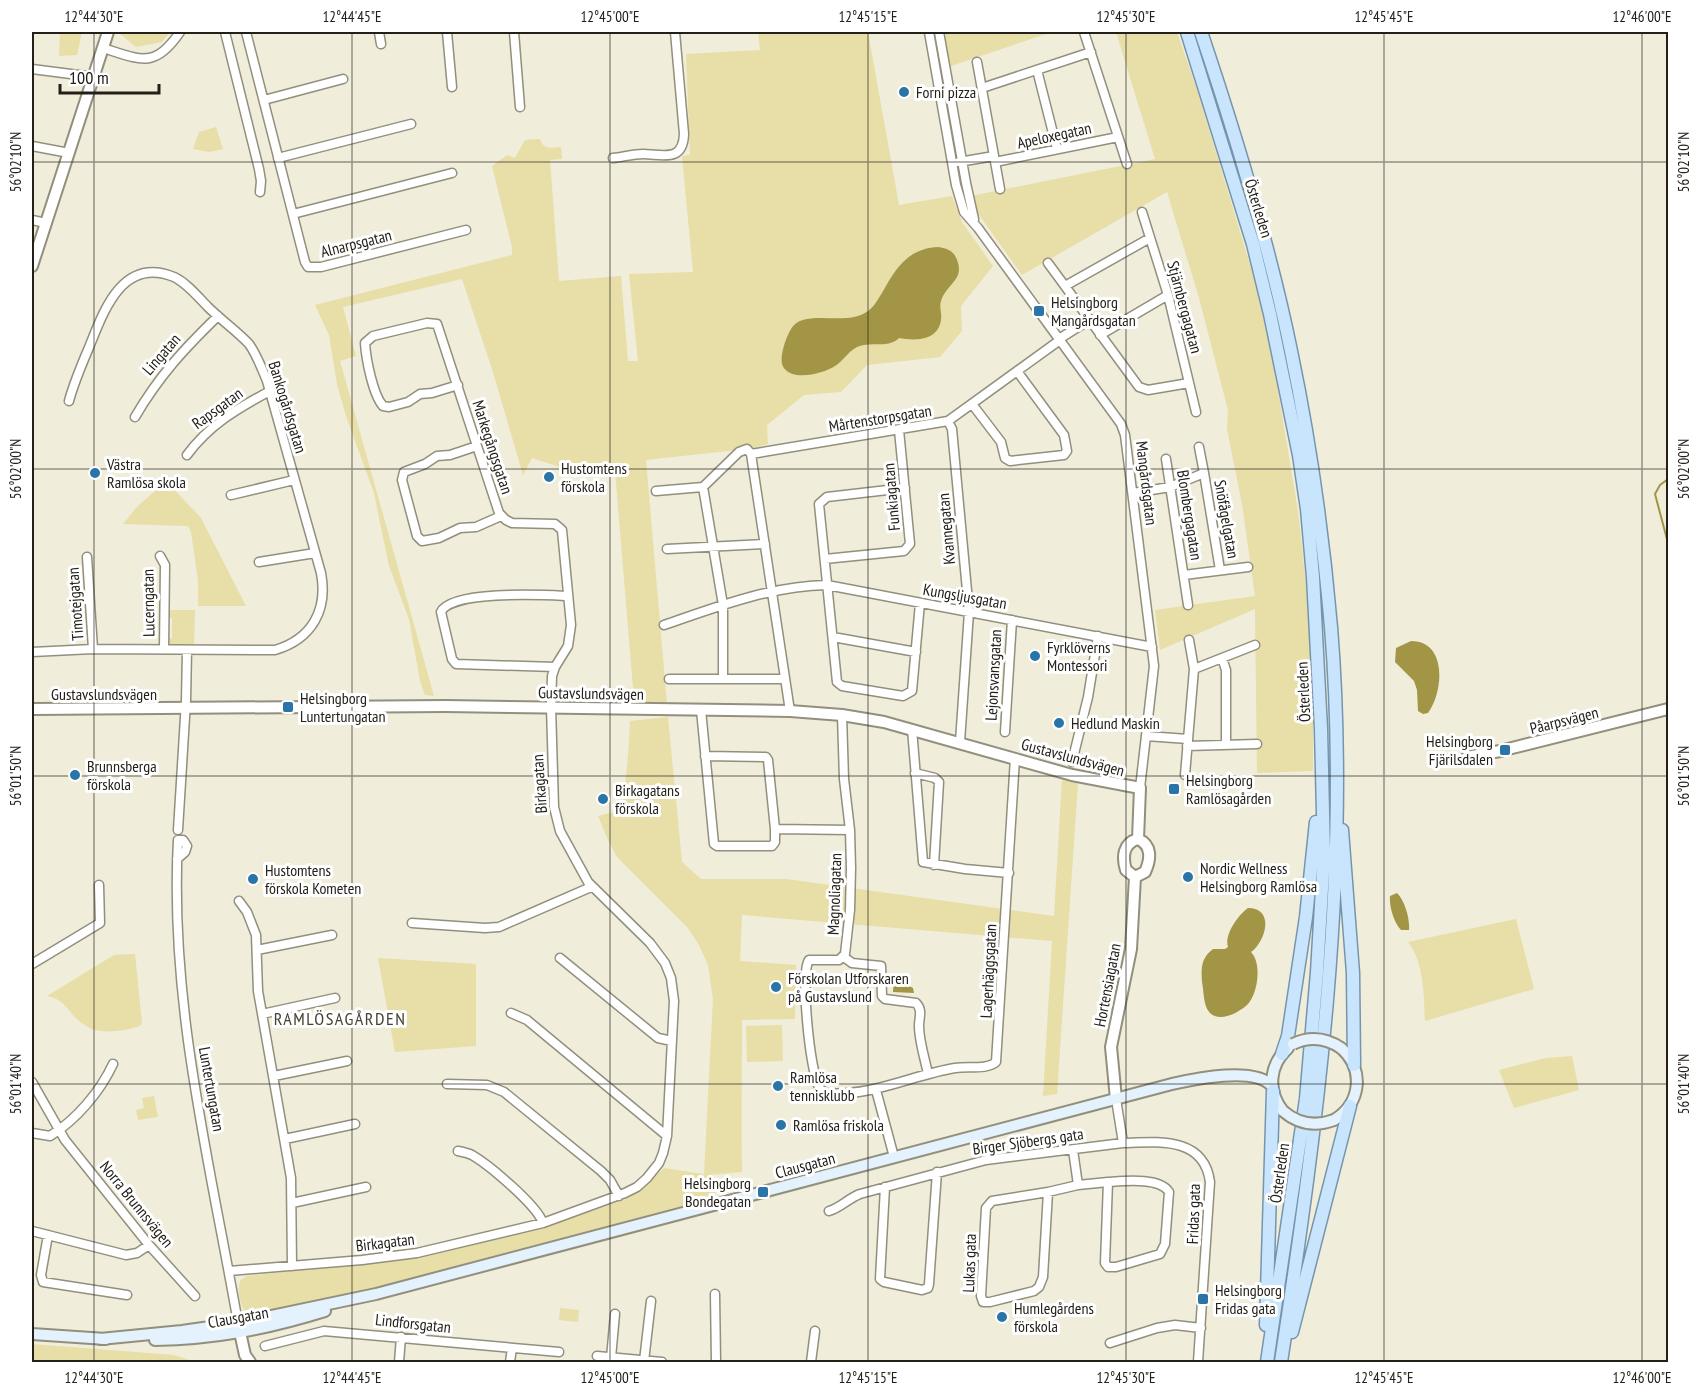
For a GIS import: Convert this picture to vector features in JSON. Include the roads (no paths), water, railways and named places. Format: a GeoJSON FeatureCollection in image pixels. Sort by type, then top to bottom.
{"type":"FeatureCollection","features":[{"type":"Feature","properties":{"kind":"main road","name":"Österleden"},"geometry":{"type":"LineString","coordinates":[[1203,32],[1258,218],[1291,348],[1319,518],[1330,626],[1336,768],[1333,915],[1325,1031],[1282,1362]]}},
{"type":"Feature","properties":{"kind":"main road","name":"Österleden"},"geometry":{"type":"LineString","coordinates":[[1188,36],[1253,244],[1299,455],[1313,576],[1321,718],[1324,855],[1313,1030],[1306,1099],[1266,1362]]}},
{"type":"Feature","properties":{"kind":"main road"},"geometry":{"type":"LineString","coordinates":[[1282,1362],[1350,1106],[1357,1089],[1354,1065],[1353,973],[1336,768]]}},
{"type":"Feature","properties":{"kind":"main road"},"geometry":{"type":"LineString","coordinates":[[1266,1362],[1272,1074],[1288,1036],[1306,917],[1321,776]]}},
{"type":"Feature","properties":{"kind":"main road"},"geometry":{"type":"LineString","coordinates":[[1280,1056],[1293,1044],[1318,1039],[1341,1048],[1354,1065]]}},
{"type":"Feature","properties":{"kind":"main road","name":"Clausgatan"},"geometry":{"type":"LineString","coordinates":[[1244,1076],[1260,1070],[1280,1056]]}},
{"type":"Feature","properties":{"kind":"main road","name":"Clausgatan"},"geometry":{"type":"LineString","coordinates":[[32,1334],[100,1339],[239,1328],[1193,1080],[1244,1076],[1262,1078],[1272,1088]]}},
{"type":"Feature","properties":{"kind":"main road"},"geometry":{"type":"LineString","coordinates":[[1272,1088],[1283,1111],[1304,1123],[1322,1124],[1334,1120],[1350,1106]]}},
{"type":"Feature","properties":{"kind":"street"},"geometry":{"type":"LineString","coordinates":[[32,266],[108,32]]}},
{"type":"Feature","properties":{"kind":"street"},"geometry":{"type":"LineString","coordinates":[[103,48],[137,58],[153,57],[166,50],[180,32]]}},
{"type":"Feature","properties":{"kind":"street"},"geometry":{"type":"LineString","coordinates":[[225,32],[261,176],[260,192]]}},
{"type":"Feature","properties":{"kind":"street","name":"Alnarpsgatan"},"geometry":{"type":"LineString","coordinates":[[246,32],[304,262],[308,267],[312,268],[466,230]]}},
{"type":"Feature","properties":{"kind":"street"},"geometry":{"type":"LineString","coordinates":[[380,32],[381,44]]}},
{"type":"Feature","properties":{"kind":"street"},"geometry":{"type":"LineString","coordinates":[[447,32],[452,87]]}},
{"type":"Feature","properties":{"kind":"street"},"geometry":{"type":"LineString","coordinates":[[514,32],[520,108]]}},
{"type":"Feature","properties":{"kind":"street"},"geometry":{"type":"LineString","coordinates":[[613,158],[641,154],[669,156],[682,147],[684,135],[675,32]]}},
{"type":"Feature","properties":{"kind":"street","name":"Mangårdsgatan"},"geometry":{"type":"LineString","coordinates":[[928,32],[957,162]]}},
{"type":"Feature","properties":{"kind":"street","name":"Mangårdsgatan"},"geometry":{"type":"LineString","coordinates":[[939,32],[964,212],[1121,424],[1125,435],[1154,666],[1140,788]]}},
{"type":"Feature","properties":{"kind":"street","name":"Apeloxegatan"},"geometry":{"type":"LineString","coordinates":[[1084,32],[1127,164]]}},
{"type":"Feature","properties":{"kind":"street"},"geometry":{"type":"LineString","coordinates":[[982,88],[1091,52]]}},
{"type":"Feature","properties":{"kind":"street"},"geometry":{"type":"LineString","coordinates":[[977,62],[1000,189]]}},
{"type":"Feature","properties":{"kind":"street"},"geometry":{"type":"LineString","coordinates":[[32,69],[94,76]]}},
{"type":"Feature","properties":{"kind":"street"},"geometry":{"type":"LineString","coordinates":[[1037,70],[1057,149]]}},
{"type":"Feature","properties":{"kind":"street"},"geometry":{"type":"LineString","coordinates":[[264,100],[343,79]]}},
{"type":"Feature","properties":{"kind":"street"},"geometry":{"type":"LineString","coordinates":[[278,158],[411,124]]}},
{"type":"Feature","properties":{"kind":"street","name":"Apeloxegatan"},"geometry":{"type":"LineString","coordinates":[[957,162],[995,159],[1118,137]]}},
{"type":"Feature","properties":{"kind":"street"},"geometry":{"type":"LineString","coordinates":[[32,146],[69,153]]}},
{"type":"Feature","properties":{"kind":"street"},"geometry":{"type":"LineString","coordinates":[[293,214],[452,173]]}},
{"type":"Feature","properties":{"kind":"street","name":"Stjärnbergagatan"},"geometry":{"type":"LineString","coordinates":[[1142,212],[1168,295],[1196,412]]}},
{"type":"Feature","properties":{"kind":"street"},"geometry":{"type":"LineString","coordinates":[[32,220],[46,223]]}},
{"type":"Feature","properties":{"kind":"street"},"geometry":{"type":"LineString","coordinates":[[1065,286],[1150,238]]}},
{"type":"Feature","properties":{"kind":"street"},"geometry":{"type":"LineString","coordinates":[[1048,263],[1139,387],[1148,390],[1189,384]]}},
{"type":"Feature","properties":{"kind":"street","name":"Bankogårdsgatan"},"geometry":{"type":"LineString","coordinates":[[32,652],[93,649],[271,650],[286,646],[301,636],[314,623],[323,599],[322,580],[315,553],[260,362],[249,344],[183,282],[164,274],[151,273],[126,281],[116,290],[105,309],[69,401]]}},
{"type":"Feature","properties":{"kind":"street"},"geometry":{"type":"LineString","coordinates":[[1100,335],[1168,295]]}},
{"type":"Feature","properties":{"kind":"street","name":"Lingatan"},"geometry":{"type":"LineString","coordinates":[[135,417],[151,388],[180,353],[218,316]]}},
{"type":"Feature","properties":{"kind":"street"},"geometry":{"type":"LineString","coordinates":[[1059,339],[1089,320]]}},
{"type":"Feature","properties":{"kind":"street","name":"Markegångsgatan"},"geometry":{"type":"LineString","coordinates":[[458,386],[420,394],[408,402],[389,407],[382,405],[378,399],[367,361],[366,341],[373,336],[428,323],[438,325],[501,516],[512,523],[552,524],[561,528],[564,538],[570,638],[552,676],[551,707]]}},
{"type":"Feature","properties":{"kind":"street","name":"Mårtenstorpsgatan"},"geometry":{"type":"LineString","coordinates":[[749,451],[948,421],[1059,339]]}},
{"type":"Feature","properties":{"kind":"street"},"geometry":{"type":"LineString","coordinates":[[972,404],[1001,442],[1005,458],[1010,461],[1064,455],[1067,451],[1064,435],[1017,371]]}},
{"type":"Feature","properties":{"kind":"street","name":"Rapsgatan"},"geometry":{"type":"LineString","coordinates":[[187,455],[197,441],[220,421],[270,391]]}},
{"type":"Feature","properties":{"kind":"street","name":"Kvannegatan"},"geometry":{"type":"LineString","coordinates":[[948,421],[952,429],[969,612],[960,742]]}},
{"type":"Feature","properties":{"kind":"street","name":"Funkiagatan"},"geometry":{"type":"LineString","coordinates":[[825,559],[908,549],[910,544],[899,430]]}},
{"type":"Feature","properties":{"kind":"street"},"geometry":{"type":"LineString","coordinates":[[477,446],[450,455],[437,456],[425,464],[404,472],[402,480],[417,536],[422,541],[430,541],[454,530],[476,526],[501,516]]}},
{"type":"Feature","properties":{"kind":"street","name":"Snöfågelgatan"},"geometry":{"type":"LineString","coordinates":[[1199,447],[1220,570]]}},
{"type":"Feature","properties":{"kind":"street"},"geometry":{"type":"LineString","coordinates":[[656,491],[702,487],[740,452],[749,451],[790,711]]}},
{"type":"Feature","properties":{"kind":"street","name":"Blombergagatan"},"geometry":{"type":"LineString","coordinates":[[1166,459],[1188,605]]}},
{"type":"Feature","properties":{"kind":"street","name":"Snöfågelgatan"},"geometry":{"type":"LineString","coordinates":[[1133,493],[1170,487],[1204,473]]}},
{"type":"Feature","properties":{"kind":"street"},"geometry":{"type":"LineString","coordinates":[[231,495],[294,480]]}},
{"type":"Feature","properties":{"kind":"street"},"geometry":{"type":"LineString","coordinates":[[702,487],[723,605],[723,679]]}},
{"type":"Feature","properties":{"kind":"street"},"geometry":{"type":"LineString","coordinates":[[905,488],[827,497],[819,504],[837,682],[843,686],[903,696],[912,691],[920,603]]}},
{"type":"Feature","properties":{"kind":"street"},"geometry":{"type":"LineString","coordinates":[[667,549],[765,544]]}},
{"type":"Feature","properties":{"kind":"street"},"geometry":{"type":"LineString","coordinates":[[259,562],[315,553]]}},
{"type":"Feature","properties":{"kind":"street","name":"Lucerngatan"},"geometry":{"type":"LineString","coordinates":[[160,556],[165,565],[164,649]]}},
{"type":"Feature","properties":{"kind":"street","name":"Timotejgatan"},"geometry":{"type":"LineString","coordinates":[[87,557],[93,649]]}},
{"type":"Feature","properties":{"kind":"street","name":"Blombergagatan"},"geometry":{"type":"LineString","coordinates":[[1184,575],[1248,567]]}},
{"type":"Feature","properties":{"kind":"street","name":"Kungsljusgatan"},"geometry":{"type":"LineString","coordinates":[[664,625],[772,591],[798,586],[827,585],[1152,647]]}},
{"type":"Feature","properties":{"kind":"street"},"geometry":{"type":"LineString","coordinates":[[555,667],[454,663],[441,612],[447,605],[488,595],[568,596]]}},
{"type":"Feature","properties":{"kind":"street","name":"Lejonsvansgatan"},"geometry":{"type":"LineString","coordinates":[[1005,732],[1012,620]]}},
{"type":"Feature","properties":{"kind":"street"},"geometry":{"type":"LineString","coordinates":[[1072,762],[1088,697],[1098,636]]}},
{"type":"Feature","properties":{"kind":"street"},"geometry":{"type":"LineString","coordinates":[[833,637],[915,652]]}},
{"type":"Feature","properties":{"kind":"street"},"geometry":{"type":"LineString","coordinates":[[1185,775],[1194,669],[1189,640]]}},
{"type":"Feature","properties":{"kind":"street"},"geometry":{"type":"LineString","coordinates":[[1194,669],[1255,645]]}},
{"type":"Feature","properties":{"kind":"street"},"geometry":{"type":"LineString","coordinates":[[178,830],[187,650]]}},
{"type":"Feature","properties":{"kind":"street"},"geometry":{"type":"LineString","coordinates":[[1222,658],[1226,670],[1226,745]]}},
{"type":"Feature","properties":{"kind":"street"},"geometry":{"type":"LineString","coordinates":[[669,679],[785,679]]}},
{"type":"Feature","properties":{"kind":"street","name":"Gustavslundsvägen"},"geometry":{"type":"LineString","coordinates":[[32,709],[445,706],[790,711],[842,715],[884,722],[1093,780],[1140,788]]}},
{"type":"Feature","properties":{"kind":"street","name":"Birkagatan"},"geometry":{"type":"LineString","coordinates":[[229,1271],[417,1253],[543,1223],[619,1196],[637,1187],[655,1169],[663,1155],[667,1136],[673,989],[665,963],[650,943],[591,887],[556,819],[552,790],[551,707]]}},
{"type":"Feature","properties":{"kind":"street","name":"Påarpsvägen"},"geometry":{"type":"LineString","coordinates":[[1467,757],[1500,751],[1668,709]]}},
{"type":"Feature","properties":{"kind":"street"},"geometry":{"type":"LineString","coordinates":[[701,710],[705,756],[714,844],[717,846],[772,846],[775,842],[775,829],[767,759],[762,756],[705,756]]}},
{"type":"Feature","properties":{"kind":"street","name":"Magnoliagatan"},"geometry":{"type":"LineString","coordinates":[[842,715],[844,779],[850,830],[851,893],[844,957],[839,960],[809,960],[806,964],[806,1011],[817,1082],[821,1090],[830,1093],[876,1090]]}},
{"type":"Feature","properties":{"kind":"street"},"geometry":{"type":"LineString","coordinates":[[912,729],[922,858],[925,863],[1009,873]]}},
{"type":"Feature","properties":{"kind":"street"},"geometry":{"type":"LineString","coordinates":[[1146,736],[1188,743],[1257,744]]}},
{"type":"Feature","properties":{"kind":"street","name":"Lagerhäggsgatan"},"geometry":{"type":"LineString","coordinates":[[876,1090],[928,1074],[958,1068],[988,1066],[996,1062],[1015,758]]}},
{"type":"Feature","properties":{"kind":"street"},"geometry":{"type":"LineString","coordinates":[[915,773],[935,778],[939,782],[934,865]]}},
{"type":"Feature","properties":{"kind":"street","name":"Hortensiagatan"},"geometry":{"type":"LineString","coordinates":[[1138,839],[1140,788]]}},
{"type":"Feature","properties":{"kind":"street"},"geometry":{"type":"LineString","coordinates":[[775,829],[850,830]]}},
{"type":"Feature","properties":{"kind":"street","name":"Hortensiagatan"},"geometry":{"type":"LineString","coordinates":[[1135,877],[1126,870],[1124,853],[1128,844],[1138,839]]}},
{"type":"Feature","properties":{"kind":"street","name":"Hortensiagatan"},"geometry":{"type":"LineString","coordinates":[[1135,877],[1145,872],[1150,854],[1145,843],[1138,839]]}},
{"type":"Feature","properties":{"kind":"street","name":"Luntertungatan"},"geometry":{"type":"LineString","coordinates":[[177,859],[177,930],[183,1008],[239,1328]]}},
{"type":"Feature","properties":{"kind":"street","name":"Hortensiagatan"},"geometry":{"type":"LineString","coordinates":[[1116,1099],[1111,1047],[1130,956],[1135,877]]}},
{"type":"Feature","properties":{"kind":"street"},"geometry":{"type":"LineString","coordinates":[[32,963],[100,923],[99,885]]}},
{"type":"Feature","properties":{"kind":"street"},"geometry":{"type":"LineString","coordinates":[[412,922],[499,927],[591,887]]}},
{"type":"Feature","properties":{"kind":"street"},"geometry":{"type":"LineString","coordinates":[[239,901],[246,909],[254,928],[257,983],[291,1179],[292,1266]]}},
{"type":"Feature","properties":{"kind":"street"},"geometry":{"type":"LineString","coordinates":[[257,950],[332,934]]}},
{"type":"Feature","properties":{"kind":"street"},"geometry":{"type":"LineString","coordinates":[[844,957],[852,963],[881,966],[882,996],[885,999],[919,1005],[921,1010],[919,1026],[928,1074]]}},
{"type":"Feature","properties":{"kind":"street"},"geometry":{"type":"LineString","coordinates":[[560,958],[658,1038],[672,1041]]}},
{"type":"Feature","properties":{"kind":"street"},"geometry":{"type":"LineString","coordinates":[[262,1014],[335,998]]}},
{"type":"Feature","properties":{"kind":"street"},"geometry":{"type":"LineString","coordinates":[[511,1012],[527,1020],[667,1136]]}},
{"type":"Feature","properties":{"kind":"street"},"geometry":{"type":"LineString","coordinates":[[274,1076],[347,1061]]}},
{"type":"Feature","properties":{"kind":"street"},"geometry":{"type":"LineString","coordinates":[[32,1133],[50,1136],[59,1129],[87,1102],[105,1080],[113,1064]]}},
{"type":"Feature","properties":{"kind":"street","name":"Norra Brunnsvägen"},"geometry":{"type":"LineString","coordinates":[[32,1082],[59,1129],[149,1245],[195,1296]]}},
{"type":"Feature","properties":{"kind":"street"},"geometry":{"type":"LineString","coordinates":[[447,1084],[487,1085],[504,1092],[601,1171],[610,1180],[619,1196]]}},
{"type":"Feature","properties":{"kind":"street"},"geometry":{"type":"LineString","coordinates":[[876,1090],[894,1157]]}},
{"type":"Feature","properties":{"kind":"street"},"geometry":{"type":"LineString","coordinates":[[1116,1099],[1123,1143]]}},
{"type":"Feature","properties":{"kind":"street"},"geometry":{"type":"LineString","coordinates":[[285,1139],[355,1124]]}},
{"type":"Feature","properties":{"kind":"street","name":"Birger Sjöbergs gata"},"geometry":{"type":"LineString","coordinates":[[829,1211],[835,1210],[850,1197],[986,1160],[1123,1143]]}},
{"type":"Feature","properties":{"kind":"street","name":"Fridas gata"},"geometry":{"type":"LineString","coordinates":[[1123,1143],[1180,1145],[1196,1153],[1206,1166],[1210,1182],[1198,1362]]}},
{"type":"Feature","properties":{"kind":"street"},"geometry":{"type":"LineString","coordinates":[[1073,1150],[1078,1185]]}},
{"type":"Feature","properties":{"kind":"street"},"geometry":{"type":"LineString","coordinates":[[458,1151],[472,1155],[528,1201],[543,1223]]}},
{"type":"Feature","properties":{"kind":"street"},"geometry":{"type":"LineString","coordinates":[[885,1186],[880,1280],[922,1290],[928,1288],[929,1284],[937,1172]]}},
{"type":"Feature","properties":{"kind":"street","name":"Lukas gata"},"geometry":{"type":"LineString","coordinates":[[1048,1192],[1043,1277],[1039,1287],[1034,1291],[983,1302],[981,1296],[986,1208],[992,1201],[1078,1185],[1108,1182],[1128,1181],[1158,1183],[1167,1189],[1165,1244],[1160,1254],[1116,1267],[1106,1265],[1108,1182]]}},
{"type":"Feature","properties":{"kind":"street"},"geometry":{"type":"LineString","coordinates":[[292,1203],[366,1187]]}},
{"type":"Feature","properties":{"kind":"street"},"geometry":{"type":"LineString","coordinates":[[32,1231],[126,1255],[137,1253],[149,1245]]}},
{"type":"Feature","properties":{"kind":"street"},"geometry":{"type":"LineString","coordinates":[[48,1235],[41,1275],[44,1282],[127,1295]]}},
{"type":"Feature","properties":{"kind":"street"},"geometry":{"type":"LineString","coordinates":[[715,1294],[716,1362]]}},
{"type":"Feature","properties":{"kind":"street"},"geometry":{"type":"LineString","coordinates":[[644,1361],[651,1301]]}},
{"type":"Feature","properties":{"kind":"street"},"geometry":{"type":"LineString","coordinates":[[611,1358],[615,1314]]}},
{"type":"Feature","properties":{"kind":"street"},"geometry":{"type":"LineString","coordinates":[[1110,1343],[1157,1328],[1175,1325],[1201,1328]]}},
{"type":"Feature","properties":{"kind":"street"},"geometry":{"type":"LineString","coordinates":[[239,1328],[245,1355],[250,1362]]}},
{"type":"Feature","properties":{"kind":"street","name":"Lindforsgatan"},"geometry":{"type":"LineString","coordinates":[[265,1346],[324,1331],[559,1352]]}},
{"type":"Feature","properties":{"kind":"street"},"geometry":{"type":"LineString","coordinates":[[811,1362],[815,1331]]}},
{"type":"Feature","properties":{"kind":"street"},"geometry":{"type":"LineString","coordinates":[[399,1362],[401,1337]]}},
{"type":"Feature","properties":{"kind":"street"},"geometry":{"type":"LineString","coordinates":[[510,1362],[512,1348]]}},
{"type":"Feature","properties":{"kind":"street"},"geometry":{"type":"LineString","coordinates":[[597,1356],[662,1362]]}},
{"type":"Feature","properties":{"kind":"waterway"},"geometry":{"type":"LineString","coordinates":[[1668,479],[1660,485],[1655,494],[1668,543]]}},
{"type":"Feature","properties":{"kind":"place","name":"Forni pizza"},"geometry":{"type":"Point","coordinates":[904,92]}},
{"type":"Feature","properties":{"kind":"place","name":"Helsingborg Mangårdsgatan"},"geometry":{"type":"Point","coordinates":[1039,311]}},
{"type":"Feature","properties":{"kind":"place","name":"Västra Ramlösa skola"},"geometry":{"type":"Point","coordinates":[95,473]}},
{"type":"Feature","properties":{"kind":"place","name":"Hustomtens förskola"},"geometry":{"type":"Point","coordinates":[549,477]}},
{"type":"Feature","properties":{"kind":"place","name":"Fyrklöverns Montessori"},"geometry":{"type":"Point","coordinates":[1035,656]}},
{"type":"Feature","properties":{"kind":"place","name":"Helsingborg Luntertungatan"},"geometry":{"type":"Point","coordinates":[288,707]}},
{"type":"Feature","properties":{"kind":"place","name":"Hedlund Maskin"},"geometry":{"type":"Point","coordinates":[1059,723]}},
{"type":"Feature","properties":{"kind":"place","name":"Helsingborg Fjärilsdalen"},"geometry":{"type":"Point","coordinates":[1505,750]}},
{"type":"Feature","properties":{"kind":"place","name":"Brunnsberga förskola"},"geometry":{"type":"Point","coordinates":[75,775]}},
{"type":"Feature","properties":{"kind":"place","name":"Helsingborg Ramlösagården"},"geometry":{"type":"Point","coordinates":[1174,789]}},
{"type":"Feature","properties":{"kind":"place","name":"Birkagatans förskola"},"geometry":{"type":"Point","coordinates":[603,799]}},
{"type":"Feature","properties":{"kind":"place","name":"Nordic Wellness Helsingborg Ramlösa"},"geometry":{"type":"Point","coordinates":[1188,877]}},
{"type":"Feature","properties":{"kind":"place","name":"Hustomtens förskola Kometen"},"geometry":{"type":"Point","coordinates":[253,879]}},
{"type":"Feature","properties":{"kind":"place","name":"Förskolan Utforskaren på Gustavslund"},"geometry":{"type":"Point","coordinates":[776,987]}},
{"type":"Feature","properties":{"kind":"place","name":"Ramlösa tennisklubb"},"geometry":{"type":"Point","coordinates":[778,1086]}},
{"type":"Feature","properties":{"kind":"place","name":"Ramlösa friskola"},"geometry":{"type":"Point","coordinates":[781,1125]}},
{"type":"Feature","properties":{"kind":"place","name":"Helsingborg Bondegatan"},"geometry":{"type":"Point","coordinates":[763,1192]}},
{"type":"Feature","properties":{"kind":"place","name":"Helsingborg Fridas gata"},"geometry":{"type":"Point","coordinates":[1203,1299]}},
{"type":"Feature","properties":{"kind":"place","name":"Humlegårdens förskola"},"geometry":{"type":"Point","coordinates":[1002,1317]}},
{"type":"Feature","properties":{"kind":"district","name":"RAMLÖSAGÅRDEN"},"geometry":{"type":"Point","coordinates":[340,1018]}}]}
